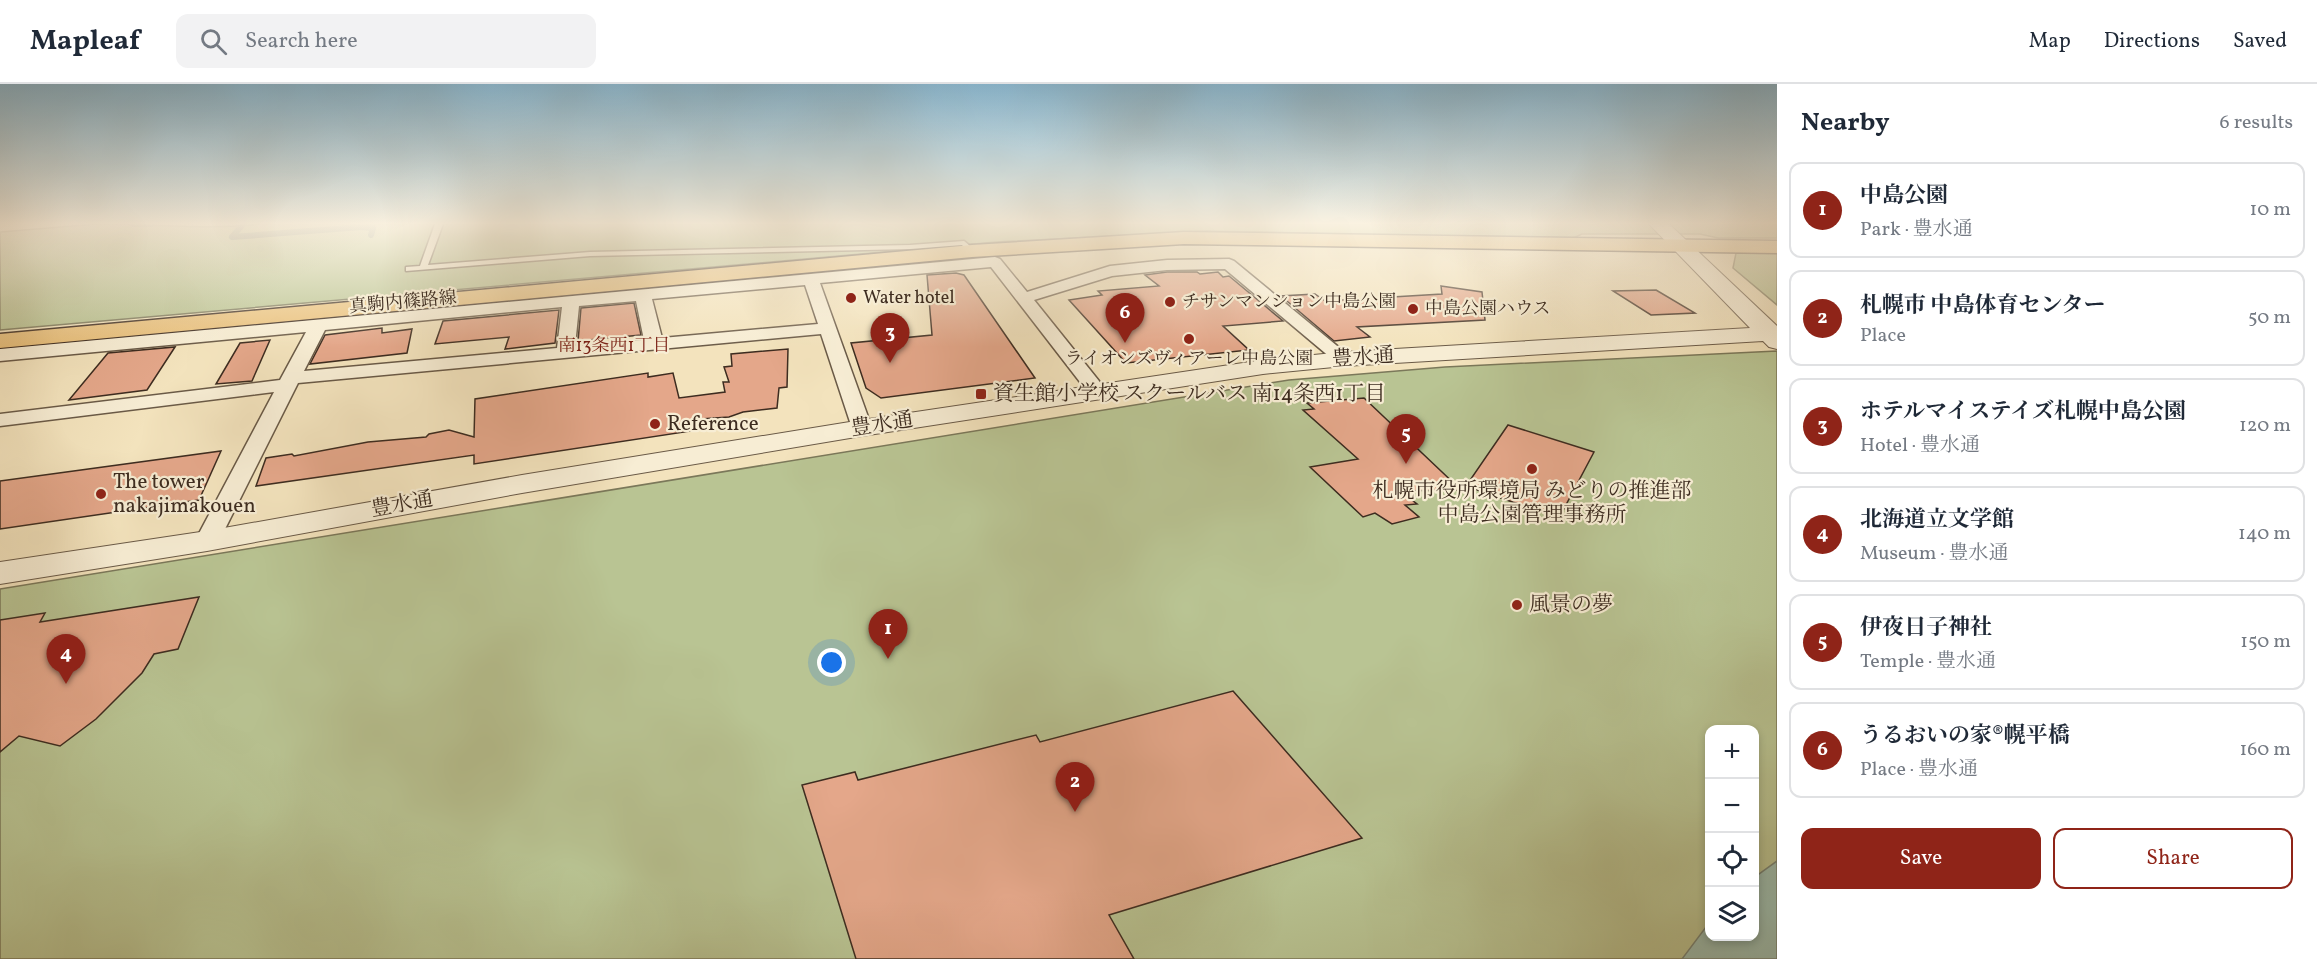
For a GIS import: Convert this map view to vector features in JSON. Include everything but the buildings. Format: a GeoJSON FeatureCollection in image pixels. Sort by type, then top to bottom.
{"type":"FeatureCollection","features":[{"type":"Feature","properties":{"kind":"main road","name":"真駒内篠路線"},"geometry":{"type":"LineString","coordinates":[[0,340],[821,265]]}},
{"type":"Feature","properties":{"kind":"street"},"geometry":{"type":"LineString","coordinates":[[0,355],[964,265]]}},
{"type":"Feature","properties":{"kind":"street"},"geometry":{"type":"LineString","coordinates":[[997,265],[1097,391]]}},
{"type":"Feature","properties":{"kind":"street"},"geometry":{"type":"LineString","coordinates":[[1024,298],[1110,272],[1177,265]]}},
{"type":"Feature","properties":{"kind":"street"},"geometry":{"type":"LineString","coordinates":[[1230,265],[1344,359]]}},
{"type":"Feature","properties":{"kind":"street"},"geometry":{"type":"LineString","coordinates":[[1700,265],[1775,336]]}},
{"type":"Feature","properties":{"kind":"street"},"geometry":{"type":"LineString","coordinates":[[811,279],[862,428]]}},
{"type":"Feature","properties":{"kind":"street"},"geometry":{"type":"LineString","coordinates":[[643,296],[654,344]]}},
{"type":"Feature","properties":{"kind":"street"},"geometry":{"type":"LineString","coordinates":[[565,352],[571,302]]}},
{"type":"Feature","properties":{"kind":"street"},"geometry":{"type":"LineString","coordinates":[[207,541],[319,324]]}},
{"type":"Feature","properties":{"kind":"street"},"geometry":{"type":"LineString","coordinates":[[0,420],[289,382],[565,352],[828,328]]}},
{"type":"Feature","properties":{"kind":"street","name":"豊水通"},"geometry":{"type":"LineString","coordinates":[[0,573],[207,541],[522,484],[862,428],[1263,367],[1344,359],[1775,336]]}},
{"type":"Feature","properties":{"kind":"lane"},"geometry":{"type":"LineString","coordinates":[[409,269],[461,265]]}},
{"type":"Feature","properties":{"kind":"green space"},"geometry":{"type":"Polygon","coordinates":[[[0,265],[738,265],[0,330],[0,265]]]}},
{"type":"Feature","properties":{"kind":"green space"},"geometry":{"type":"Polygon","coordinates":[[[1734,265],[1777,265],[1777,305],[1733,268],[1734,265]]]}},
{"type":"Feature","properties":{"kind":"green space"},"geometry":{"type":"Polygon","coordinates":[[[1777,351],[1777,959],[0,959],[0,589],[1289,380],[1445,367],[1777,351]]]}},
{"type":"Feature","properties":{"kind":"shaded area"},"geometry":{"type":"Polygon","coordinates":[[[1777,861],[1777,959],[1682,959],[1705,928],[1705,941],[1759,941],[1759,874],[1777,861]]]}},
{"type":"Feature","properties":{"kind":"place","name":"Water hotel"},"geometry":{"type":"Point","coordinates":[851,298]}},
{"type":"Feature","properties":{"kind":"place","name":"チサンマンション中島公園"},"geometry":{"type":"Point","coordinates":[1170,302]}},
{"type":"Feature","properties":{"kind":"place","name":"中島公園ハウス"},"geometry":{"type":"Point","coordinates":[1413,309]}},
{"type":"Feature","properties":{"kind":"place","name":"ライオンズヴィアーレ中島公園"},"geometry":{"type":"Point","coordinates":[1189,339]}},
{"type":"Feature","properties":{"kind":"place","name":"うるおいの家®幌平橋"},"geometry":{"type":"Point","coordinates":[1125,343]}},
{"type":"Feature","properties":{"kind":"place","name":"ホテルマイステイズ札幌中島公園"},"geometry":{"type":"Point","coordinates":[890,363]}},
{"type":"Feature","properties":{"kind":"place","name":"資生館小学校 スクールバス 南14条西1丁目"},"geometry":{"type":"Point","coordinates":[981,394]}},
{"type":"Feature","properties":{"kind":"place","name":"Reference"},"geometry":{"type":"Point","coordinates":[655,424]}},
{"type":"Feature","properties":{"kind":"place","name":"伊夜日子神社"},"geometry":{"type":"Point","coordinates":[1406,464]}},
{"type":"Feature","properties":{"kind":"place","name":"札幌市役所環境局 みどりの推進部 中島公園管理事務所"},"geometry":{"type":"Point","coordinates":[1532,469]}},
{"type":"Feature","properties":{"kind":"place","name":"The tower nakajimakouen"},"geometry":{"type":"Point","coordinates":[101,494]}},
{"type":"Feature","properties":{"kind":"place","name":"風景の夢"},"geometry":{"type":"Point","coordinates":[1517,605]}},
{"type":"Feature","properties":{"kind":"place","name":"中島公園"},"geometry":{"type":"Point","coordinates":[888,659]}},
{"type":"Feature","properties":{"kind":"place","name":"北海道立文学館"},"geometry":{"type":"Point","coordinates":[66,684]}},
{"type":"Feature","properties":{"kind":"place","name":"札幌市 中島体育センター"},"geometry":{"type":"Point","coordinates":[1075,812]}},
{"type":"Feature","properties":{"kind":"district","name":"南13条西1丁目"},"geometry":{"type":"Point","coordinates":[614,346]}}]}
